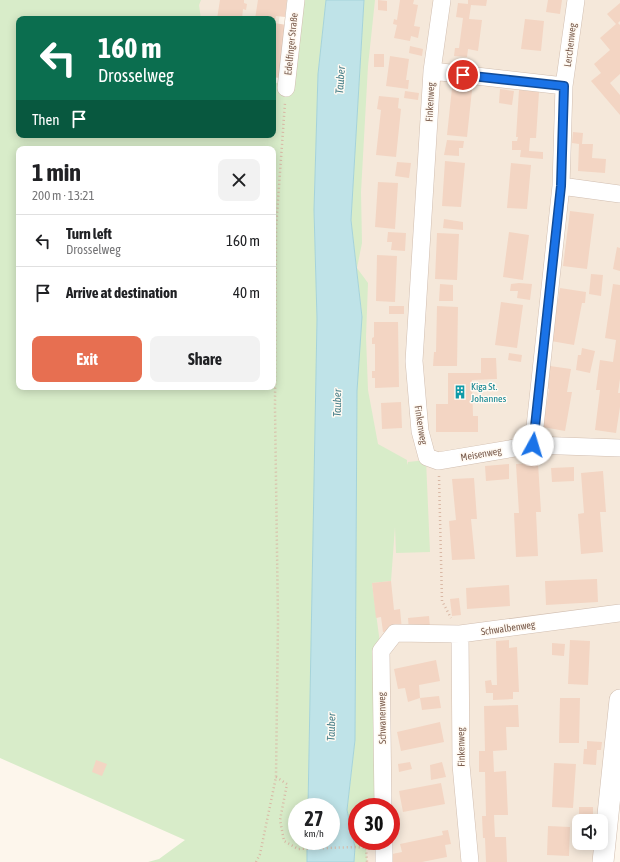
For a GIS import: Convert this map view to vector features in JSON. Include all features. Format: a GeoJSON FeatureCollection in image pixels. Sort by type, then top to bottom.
{"type":"FeatureCollection","features":[{"type":"Feature","properties":{"kind":"street","name":"Edelfinger Straße"},"geometry":{"type":"LineString","coordinates":[[286,88],[296,0]]}},
{"type":"Feature","properties":{"kind":"street","name":"Finkenweg"},"geometry":{"type":"LineString","coordinates":[[438,461],[427,457],[420,431],[414,361],[432,71],[442,0]]}},
{"type":"Feature","properties":{"kind":"street","name":"Lerchenweg"},"geometry":{"type":"LineString","coordinates":[[533,445],[561,186],[564,86],[576,0]]}},
{"type":"Feature","properties":{"kind":"street"},"geometry":{"type":"LineString","coordinates":[[432,71],[564,86]]}},
{"type":"Feature","properties":{"kind":"street"},"geometry":{"type":"LineString","coordinates":[[561,186],[620,194]]}},
{"type":"Feature","properties":{"kind":"street","name":"Meisenweg"},"geometry":{"type":"LineString","coordinates":[[438,461],[533,445],[620,448]]}},
{"type":"Feature","properties":{"kind":"street","name":"Schwalbenweg"},"geometry":{"type":"LineString","coordinates":[[395,633],[460,634],[620,613]]}},
{"type":"Feature","properties":{"kind":"street","name":"Schwanenweg"},"geometry":{"type":"LineString","coordinates":[[383,798],[381,651],[395,633]]}},
{"type":"Feature","properties":{"kind":"street","name":"Finkenweg"},"geometry":{"type":"LineString","coordinates":[[460,634],[461,765],[470,862]]}},
{"type":"Feature","properties":{"kind":"street"},"geometry":{"type":"LineString","coordinates":[[603,862],[619,709]]}},
{"type":"Feature","properties":{"kind":"street"},"geometry":{"type":"LineString","coordinates":[[384,850],[384,862]]}},
{"type":"Feature","properties":{"kind":"path"},"geometry":{"type":"LineString","coordinates":[[276,228],[286,88]]}},
{"type":"Feature","properties":{"kind":"path"},"geometry":{"type":"LineString","coordinates":[[256,862],[260,854],[276,777],[278,621],[274,390]]}},
{"type":"Feature","properties":{"kind":"path"},"geometry":{"type":"LineString","coordinates":[[438,461],[442,601],[460,634]]}},
{"type":"Feature","properties":{"kind":"path"},"geometry":{"type":"LineString","coordinates":[[276,777],[287,784],[280,820],[284,841],[298,849],[366,848],[367,862]]}},
{"type":"Feature","properties":{"kind":"shaded area"},"geometry":{"type":"Polygon","coordinates":[[[186,0],[282,0],[276,41],[276,16],[186,16],[186,0]]]}},
{"type":"Feature","properties":{"kind":"shaded area"},"geometry":{"type":"Polygon","coordinates":[[[364,0],[620,0],[620,700],[608,814],[572,814],[572,850],[604,850],[603,862],[359,862],[360,850],[400,850],[400,798],[364,798],[362,317],[351,220],[364,0]]]}},
{"type":"Feature","properties":{"kind":"green space"},"geometry":{"type":"Polygon","coordinates":[[[0,0],[201,0],[199,5],[201,16],[16,16],[16,138],[276,138],[276,83],[286,88],[296,0],[326,0],[318,74],[314,210],[317,319],[308,798],[288,798],[288,850],[307,850],[307,862],[148,862],[159,859],[185,840],[0,758],[0,0]]]}},
{"type":"Feature","properties":{"kind":"green space"},"geometry":{"type":"Polygon","coordinates":[[[364,0],[375,0],[368,66],[361,192],[362,243],[357,268],[368,283],[366,337],[368,390],[378,444],[407,460],[407,465],[408,462],[426,460],[430,552],[396,553],[395,527],[391,581],[372,583],[381,651],[383,798],[348,798],[355,740],[357,391],[362,314],[351,220],[364,0]]]}},
{"type":"Feature","properties":{"kind":"green space"},"geometry":{"type":"Polygon","coordinates":[[[355,850],[366,850],[367,862],[354,862],[355,850]]]}},
{"type":"Feature","properties":{"kind":"water","name":"Tauber"},"geometry":{"type":"Polygon","coordinates":[[[326,0],[364,0],[351,220],[362,317],[357,391],[355,740],[347,810],[348,850],[355,850],[354,862],[307,862],[307,850],[340,850],[340,798],[308,798],[317,319],[314,210],[318,74],[326,0]]]}},
{"type":"Feature","properties":{"kind":"building"},"geometry":{"type":"Polygon","coordinates":[[[220,0],[244,0],[244,3],[247,4],[246,10],[243,9],[242,16],[217,16],[220,0]]]}},
{"type":"Feature","properties":{"kind":"building"},"geometry":{"type":"Polygon","coordinates":[[[258,0],[287,0],[285,17],[255,16],[258,0]]]}},
{"type":"Feature","properties":{"kind":"building"},"geometry":{"type":"Polygon","coordinates":[[[378,0],[387,1],[387,11],[378,10],[378,0]]]}},
{"type":"Feature","properties":{"kind":"building"},"geometry":{"type":"Polygon","coordinates":[[[400,0],[414,0],[413,4],[418,5],[414,26],[420,27],[418,38],[411,36],[410,41],[394,38],[397,25],[393,24],[394,19],[397,20],[400,0]]]}},
{"type":"Feature","properties":{"kind":"building"},"geometry":{"type":"Polygon","coordinates":[[[468,0],[487,0],[486,6],[471,5],[469,19],[482,20],[478,51],[468,49],[467,57],[454,56],[455,48],[459,48],[463,18],[456,17],[458,3],[468,4],[468,0]]]}},
{"type":"Feature","properties":{"kind":"building"},"geometry":{"type":"Polygon","coordinates":[[[548,0],[562,0],[560,14],[546,12],[548,0]]]}},
{"type":"Feature","properties":{"kind":"building"},"geometry":{"type":"Polygon","coordinates":[[[620,3],[620,21],[618,23],[620,25],[620,74],[610,83],[620,95],[620,115],[591,81],[601,73],[594,64],[610,50],[600,38],[616,24],[607,14],[620,3]]]}},
{"type":"Feature","properties":{"kind":"building"},"geometry":{"type":"Polygon","coordinates":[[[525,19],[544,21],[541,51],[521,49],[525,19]]]}},
{"type":"Feature","properties":{"kind":"building"},"geometry":{"type":"Polygon","coordinates":[[[276,23],[287,25],[279,78],[276,78],[276,23]]]}},
{"type":"Feature","properties":{"kind":"building"},"geometry":{"type":"Polygon","coordinates":[[[410,46],[423,49],[422,56],[409,53],[410,46]]]}},
{"type":"Feature","properties":{"kind":"building"},"geometry":{"type":"Polygon","coordinates":[[[374,54],[384,54],[384,67],[374,67],[374,54]]]}},
{"type":"Feature","properties":{"kind":"building"},"geometry":{"type":"Polygon","coordinates":[[[390,56],[409,59],[406,80],[409,80],[408,89],[386,86],[390,56]]]}},
{"type":"Feature","properties":{"kind":"building"},"geometry":{"type":"Polygon","coordinates":[[[452,88],[472,90],[467,137],[447,135],[452,88]]]}},
{"type":"Feature","properties":{"kind":"building"},"geometry":{"type":"Polygon","coordinates":[[[500,89],[514,91],[512,105],[499,103],[500,89]]]}},
{"type":"Feature","properties":{"kind":"building"},"geometry":{"type":"Polygon","coordinates":[[[519,90],[539,92],[536,138],[530,138],[529,151],[543,152],[543,159],[520,157],[521,150],[512,150],[512,141],[517,141],[518,137],[516,137],[519,90]]]}},
{"type":"Feature","properties":{"kind":"building"},"geometry":{"type":"Polygon","coordinates":[[[405,91],[419,93],[418,100],[404,98],[405,91]]]}},
{"type":"Feature","properties":{"kind":"building"},"geometry":{"type":"Polygon","coordinates":[[[379,96],[399,98],[398,108],[401,109],[396,157],[376,155],[381,110],[377,109],[379,96]]]}},
{"type":"Feature","properties":{"kind":"building"},"geometry":{"type":"Polygon","coordinates":[[[573,132],[583,133],[582,144],[593,144],[592,158],[606,159],[605,173],[578,171],[579,144],[572,143],[573,132]]]}},
{"type":"Feature","properties":{"kind":"building"},"geometry":{"type":"Polygon","coordinates":[[[447,140],[464,141],[463,148],[459,148],[459,156],[444,155],[447,140]]]}},
{"type":"Feature","properties":{"kind":"building"},"geometry":{"type":"Polygon","coordinates":[[[445,161],[465,163],[461,207],[442,206],[445,161]]]}},
{"type":"Feature","properties":{"kind":"building"},"geometry":{"type":"Polygon","coordinates":[[[397,162],[411,163],[409,178],[395,176],[397,162]]]}},
{"type":"Feature","properties":{"kind":"building"},"geometry":{"type":"Polygon","coordinates":[[[511,163],[531,165],[527,209],[507,208],[511,163]]]}},
{"type":"Feature","properties":{"kind":"building"},"geometry":{"type":"Polygon","coordinates":[[[378,182],[398,183],[395,229],[375,227],[378,182]]]}},
{"type":"Feature","properties":{"kind":"building"},"geometry":{"type":"Polygon","coordinates":[[[570,211],[594,214],[587,269],[563,266],[570,211]]]}},
{"type":"Feature","properties":{"kind":"building"},"geometry":{"type":"Polygon","coordinates":[[[444,219],[463,222],[463,230],[443,228],[444,219]]]}},
{"type":"Feature","properties":{"kind":"building"},"geometry":{"type":"Polygon","coordinates":[[[388,232],[406,233],[405,251],[391,250],[392,242],[387,242],[388,232]]]}},
{"type":"Feature","properties":{"kind":"building"},"geometry":{"type":"Polygon","coordinates":[[[509,232],[529,235],[523,280],[503,277],[509,232]]]}},
{"type":"Feature","properties":{"kind":"building"},"geometry":{"type":"Polygon","coordinates":[[[437,233],[459,234],[457,280],[435,279],[437,233]]]}},
{"type":"Feature","properties":{"kind":"building"},"geometry":{"type":"Polygon","coordinates":[[[617,247],[620,248],[620,271],[613,269],[617,247]]]}},
{"type":"Feature","properties":{"kind":"building"},"geometry":{"type":"Polygon","coordinates":[[[377,255],[397,256],[395,302],[376,301],[377,255]]]}},
{"type":"Feature","properties":{"kind":"building"},"geometry":{"type":"Polygon","coordinates":[[[591,274],[603,275],[601,296],[589,294],[591,274]]]}},
{"type":"Feature","properties":{"kind":"building"},"geometry":{"type":"Polygon","coordinates":[[[440,284],[453,285],[453,301],[439,301],[440,284]]]}},
{"type":"Feature","properties":{"kind":"building"},"geometry":{"type":"Polygon","coordinates":[[[511,284],[532,284],[530,300],[517,298],[518,291],[510,291],[511,284]]]}},
{"type":"Feature","properties":{"kind":"building"},"geometry":{"type":"Polygon","coordinates":[[[613,284],[620,285],[620,379],[618,393],[620,393],[620,407],[616,433],[595,430],[600,390],[596,390],[600,360],[613,362],[616,340],[605,338],[613,284]]]}},
{"type":"Feature","properties":{"kind":"building"},"geometry":{"type":"Polygon","coordinates":[[[560,288],[586,292],[585,303],[582,303],[574,345],[551,341],[560,288]]]}},
{"type":"Feature","properties":{"kind":"building"},"geometry":{"type":"Polygon","coordinates":[[[501,302],[523,305],[517,348],[495,345],[501,302]]]}},
{"type":"Feature","properties":{"kind":"building"},"geometry":{"type":"Polygon","coordinates":[[[389,306],[404,306],[404,314],[389,314],[389,306]]]}},
{"type":"Feature","properties":{"kind":"building"},"geometry":{"type":"Polygon","coordinates":[[[437,306],[458,307],[457,366],[433,366],[434,352],[436,352],[437,306]]]}},
{"type":"Feature","properties":{"kind":"building"},"geometry":{"type":"Polygon","coordinates":[[[374,322],[398,322],[399,387],[375,388],[375,378],[372,378],[372,371],[375,371],[375,344],[372,344],[372,338],[374,337],[374,322]]]}},
{"type":"Feature","properties":{"kind":"building"},"geometry":{"type":"Polygon","coordinates":[[[582,348],[595,351],[590,373],[576,370],[578,355],[581,355],[582,348]]]}},
{"type":"Feature","properties":{"kind":"building"},"geometry":{"type":"Polygon","coordinates":[[[509,353],[522,355],[521,362],[508,360],[509,353]]]}},
{"type":"Feature","properties":{"kind":"building","name":"Kiga St. Johannes"},"geometry":{"type":"Polygon","coordinates":[[[481,358],[496,358],[497,379],[472,380],[473,416],[478,416],[478,432],[436,432],[436,404],[448,404],[448,373],[481,373],[481,358]]]}},
{"type":"Feature","properties":{"kind":"building"},"geometry":{"type":"Polygon","coordinates":[[[550,366],[571,369],[567,392],[572,392],[565,431],[543,427],[549,389],[546,388],[550,366]]]}},
{"type":"Feature","properties":{"kind":"building"},"geometry":{"type":"Polygon","coordinates":[[[401,402],[402,428],[382,429],[381,403],[401,402]]]}},
{"type":"Feature","properties":{"kind":"building"},"geometry":{"type":"Polygon","coordinates":[[[538,463],[541,512],[536,512],[538,556],[516,557],[514,513],[519,513],[516,464],[538,463]]]}},
{"type":"Feature","properties":{"kind":"building"},"geometry":{"type":"Polygon","coordinates":[[[509,464],[509,479],[486,481],[485,466],[509,464]]]}},
{"type":"Feature","properties":{"kind":"building"},"geometry":{"type":"Polygon","coordinates":[[[574,467],[574,481],[552,482],[551,468],[574,467]]]}},
{"type":"Feature","properties":{"kind":"building"},"geometry":{"type":"Polygon","coordinates":[[[603,471],[606,512],[600,512],[603,552],[581,554],[578,514],[584,513],[581,473],[603,471]]]}},
{"type":"Feature","properties":{"kind":"building"},"geometry":{"type":"Polygon","coordinates":[[[474,478],[477,519],[471,519],[475,559],[452,560],[449,521],[456,520],[452,479],[474,478]]]}},
{"type":"Feature","properties":{"kind":"building"},"geometry":{"type":"Polygon","coordinates":[[[597,579],[598,602],[546,605],[545,581],[597,579]]]}},
{"type":"Feature","properties":{"kind":"building"},"geometry":{"type":"Polygon","coordinates":[[[391,581],[394,610],[400,609],[402,630],[383,632],[381,617],[376,618],[372,583],[391,581]]]}},
{"type":"Feature","properties":{"kind":"building"},"geometry":{"type":"Polygon","coordinates":[[[509,585],[510,606],[467,609],[466,588],[509,585]]]}},
{"type":"Feature","properties":{"kind":"building"},"geometry":{"type":"Polygon","coordinates":[[[459,598],[461,615],[452,616],[450,599],[459,598]]]}},
{"type":"Feature","properties":{"kind":"building"},"geometry":{"type":"Polygon","coordinates":[[[429,616],[430,628],[409,630],[408,618],[429,616]]]}},
{"type":"Feature","properties":{"kind":"building"},"geometry":{"type":"Polygon","coordinates":[[[509,640],[509,648],[517,647],[519,692],[513,692],[513,699],[493,700],[493,693],[486,693],[485,681],[491,680],[492,685],[497,685],[496,641],[509,640]]]}},
{"type":"Feature","properties":{"kind":"building"},"geometry":{"type":"Polygon","coordinates":[[[570,640],[590,641],[588,685],[568,684],[570,640]]]}},
{"type":"Feature","properties":{"kind":"building"},"geometry":{"type":"Polygon","coordinates":[[[552,643],[565,644],[564,656],[552,655],[552,643]]]}},
{"type":"Feature","properties":{"kind":"building"},"geometry":{"type":"Polygon","coordinates":[[[436,660],[440,681],[419,685],[420,698],[408,702],[405,688],[398,689],[394,669],[436,660]]]}},
{"type":"Feature","properties":{"kind":"building"},"geometry":{"type":"Polygon","coordinates":[[[439,696],[441,708],[422,710],[420,698],[439,696]]]}},
{"type":"Feature","properties":{"kind":"building"},"geometry":{"type":"Polygon","coordinates":[[[560,698],[580,698],[579,743],[559,743],[560,698]]]}},
{"type":"Feature","properties":{"kind":"building"},"geometry":{"type":"Polygon","coordinates":[[[518,705],[519,727],[506,727],[507,750],[493,751],[494,772],[506,771],[508,815],[494,815],[495,837],[506,837],[507,862],[486,862],[482,816],[486,816],[485,772],[479,772],[479,751],[485,751],[484,706],[518,705]]]}},
{"type":"Feature","properties":{"kind":"building"},"geometry":{"type":"Polygon","coordinates":[[[440,722],[444,742],[401,751],[397,732],[440,722]]]}},
{"type":"Feature","properties":{"kind":"building"},"geometry":{"type":"Polygon","coordinates":[[[587,741],[602,742],[601,750],[597,750],[596,765],[583,764],[584,749],[587,749],[587,741]]]}},
{"type":"Feature","properties":{"kind":"building"},"geometry":{"type":"Polygon","coordinates":[[[96,760],[107,764],[102,776],[92,772],[96,760]]]}},
{"type":"Feature","properties":{"kind":"building"},"geometry":{"type":"Polygon","coordinates":[[[410,762],[412,769],[399,772],[398,764],[410,762]]]}},
{"type":"Feature","properties":{"kind":"building"},"geometry":{"type":"Polygon","coordinates":[[[442,762],[446,777],[431,780],[430,765],[442,762]]]}},
{"type":"Feature","properties":{"kind":"building"},"geometry":{"type":"Polygon","coordinates":[[[554,763],[576,764],[573,808],[552,807],[554,763]]]}},
{"type":"Feature","properties":{"kind":"building"},"geometry":{"type":"Polygon","coordinates":[[[441,783],[445,804],[403,812],[399,791],[441,783]]]}},
{"type":"Feature","properties":{"kind":"building"},"geometry":{"type":"Polygon","coordinates":[[[579,807],[593,807],[593,814],[579,814],[579,807]]]}},
{"type":"Feature","properties":{"kind":"building"},"geometry":{"type":"Polygon","coordinates":[[[548,826],[570,827],[569,856],[547,855],[548,826]]]}},
{"type":"Feature","properties":{"kind":"building"},"geometry":{"type":"Polygon","coordinates":[[[448,830],[451,844],[445,845],[447,857],[422,862],[393,862],[392,854],[402,852],[400,844],[443,835],[442,831],[448,830]]]}},
{"type":"Feature","properties":{"kind":"place","name":"Kiga St. Johannes"},"geometry":{"type":"Point","coordinates":[460,392]}},
{"type":"Feature","properties":{"kind":"route"},"geometry":{"type":"LineString","coordinates":[[463,75],[564,86],[561,186],[533,445]]}}]}
